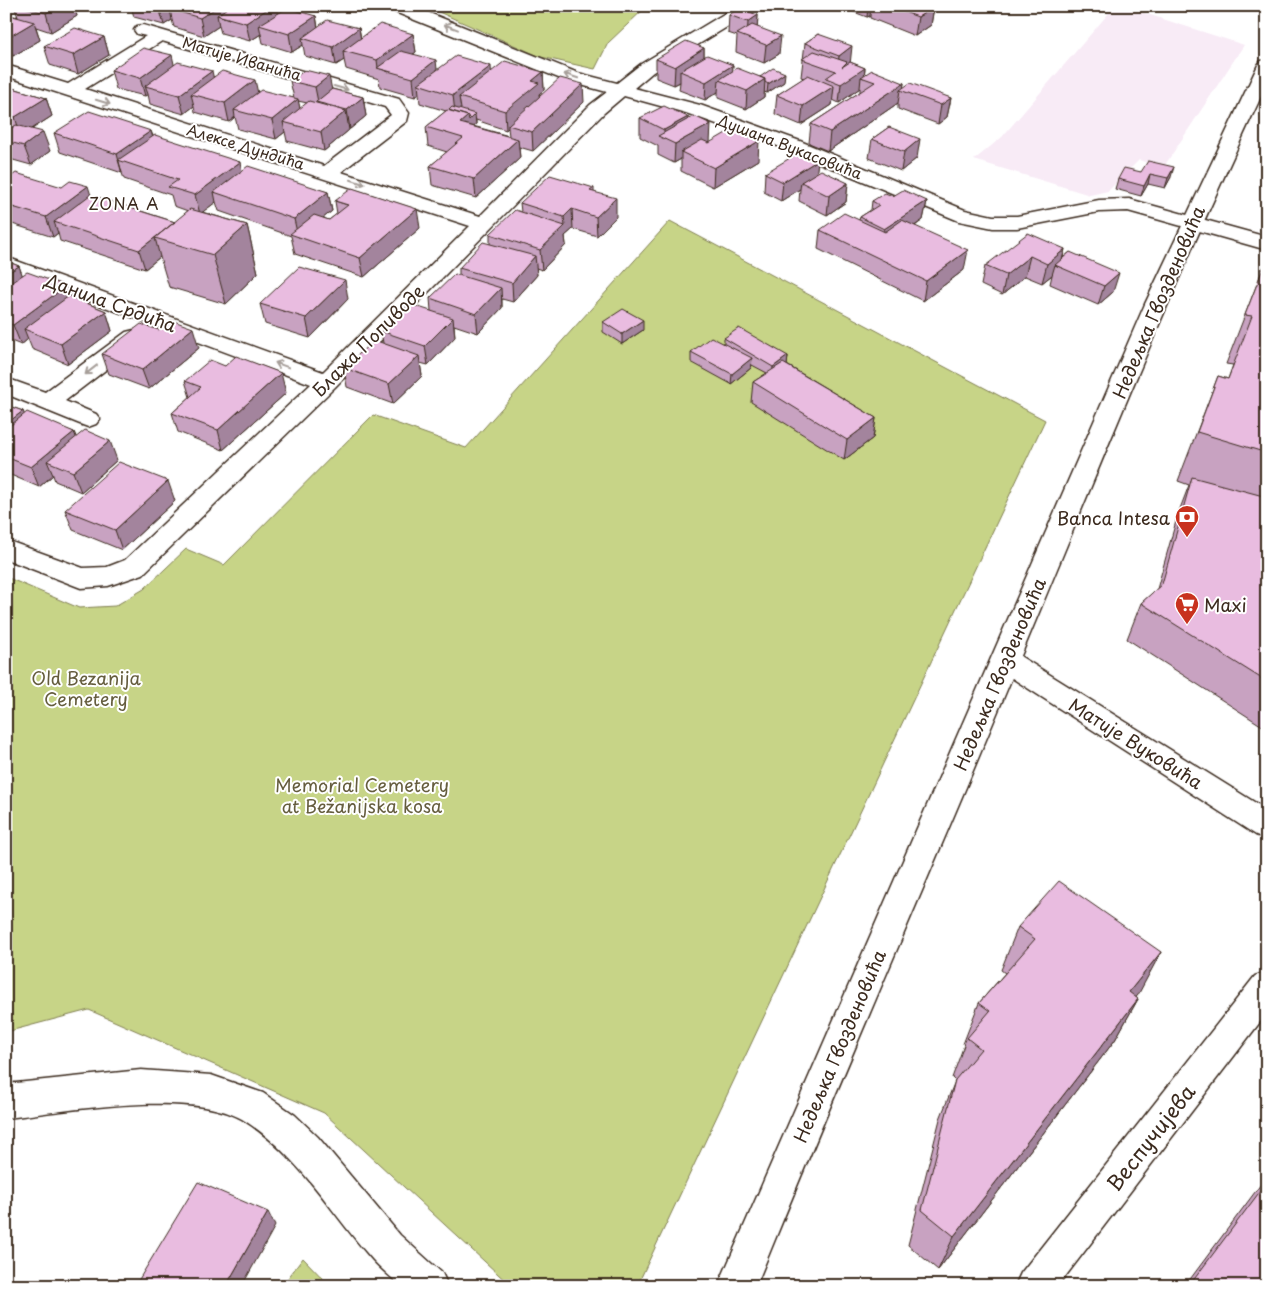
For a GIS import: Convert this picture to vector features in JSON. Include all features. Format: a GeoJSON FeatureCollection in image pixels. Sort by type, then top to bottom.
{"type":"FeatureCollection","features":[{"type":"Feature","properties":{"kind":"street"},"geometry":{"type":"LineString","coordinates":[[6,15],[21,6]]}},
{"type":"Feature","properties":{"kind":"street","name":"Душана Вукасовића"},"geometry":{"type":"LineString","coordinates":[[396,6],[534,63],[618,90],[693,109],[793,145],[948,212],[976,220],[1017,222],[1099,206],[1122,204],[1144,207],[1267,244]]}},
{"type":"Feature","properties":{"kind":"street","name":"Блажа Попиводе"},"geometry":{"type":"LineString","coordinates":[[6,549],[81,578],[108,576],[134,567],[327,382],[561,145],[618,90],[647,68],[748,6]]}},
{"type":"Feature","properties":{"kind":"street","name":"Матије Иванића"},"geometry":{"type":"LineString","coordinates":[[70,91],[152,32],[392,102],[400,117],[328,172]]}},
{"type":"Feature","properties":{"kind":"street","name":"Недељка Гвозденовића"},"geometry":{"type":"LineString","coordinates":[[737,1286],[1191,222],[1267,65]]}},
{"type":"Feature","properties":{"kind":"street","name":"Алексе Дундића"},"geometry":{"type":"LineString","coordinates":[[6,70],[328,172],[484,224]]}},
{"type":"Feature","properties":{"kind":"street","name":"Данила Срдића"},"geometry":{"type":"LineString","coordinates":[[6,263],[327,382]]}},
{"type":"Feature","properties":{"kind":"street"},"geometry":{"type":"LineString","coordinates":[[49,401],[157,319]]}},
{"type":"Feature","properties":{"kind":"street"},"geometry":{"type":"LineString","coordinates":[[6,385],[49,401],[88,419]]}},
{"type":"Feature","properties":{"kind":"street","name":"Матије Вуковића"},"geometry":{"type":"LineString","coordinates":[[1005,660],[1267,826]]}},
{"type":"Feature","properties":{"kind":"street","name":"Веспучијева"},"geometry":{"type":"LineString","coordinates":[[1034,1286],[1267,987]]}},
{"type":"Feature","properties":{"kind":"street"},"geometry":{"type":"LineString","coordinates":[[6,1101],[130,1087],[150,1087],[211,1092],[251,1105],[282,1127],[305,1149],[387,1248],[429,1286]]}},
{"type":"Feature","properties":{"kind":"shaded area"},"geometry":{"type":"Polygon","coordinates":[[[1115,6],[1122,6],[1244,45],[1163,168],[1139,160],[1108,191],[1090,195],[974,160],[1002,137],[1115,6]]]}},
{"type":"Feature","properties":{"kind":"green space"},"geometry":{"type":"Polygon","coordinates":[[[425,6],[647,6],[608,43],[595,69],[541,57],[425,6]]]}},
{"type":"Feature","properties":{"kind":"green space"},"geometry":{"type":"Polygon","coordinates":[[[670,221],[1045,420],[637,1286],[511,1286],[324,1113],[89,1010],[6,1032],[6,577],[79,608],[115,606],[144,589],[186,549],[224,565],[373,415],[466,448],[670,221]]]}},
{"type":"Feature","properties":{"kind":"green space"},"geometry":{"type":"Polygon","coordinates":[[[303,1258],[330,1286],[282,1286],[303,1258]]]}},
{"type":"Feature","properties":{"kind":"building"},"geometry":{"type":"Polygon","coordinates":[[[20,6],[57,6],[46,13],[20,6]]]}},
{"type":"Feature","properties":{"kind":"building"},"geometry":{"type":"Polygon","coordinates":[[[175,6],[219,6],[200,18],[170,9],[175,6]]]}},
{"type":"Feature","properties":{"kind":"building"},"geometry":{"type":"Polygon","coordinates":[[[230,6],[272,6],[246,23],[217,15],[230,6]]]}},
{"type":"Feature","properties":{"kind":"building"},"geometry":{"type":"Polygon","coordinates":[[[888,6],[931,6],[934,7],[918,17],[888,6]]]}},
{"type":"Feature","properties":{"kind":"building"},"geometry":{"type":"Polygon","coordinates":[[[287,8],[316,16],[289,34],[259,25],[287,8]]]}},
{"type":"Feature","properties":{"kind":"building"},"geometry":{"type":"Polygon","coordinates":[[[739,8],[758,15],[748,22],[729,15],[739,8]]]}},
{"type":"Feature","properties":{"kind":"building"},"geometry":{"type":"Polygon","coordinates":[[[6,14],[34,22],[7,38],[6,14]]]}},
{"type":"Feature","properties":{"kind":"building"},"geometry":{"type":"Polygon","coordinates":[[[327,20],[359,28],[333,47],[302,38],[327,20]]]}},
{"type":"Feature","properties":{"kind":"building"},"geometry":{"type":"Polygon","coordinates":[[[380,24],[413,34],[377,60],[343,51],[380,24]]]}},
{"type":"Feature","properties":{"kind":"building"},"geometry":{"type":"Polygon","coordinates":[[[752,25],[781,36],[766,45],[737,34],[752,25]]]}},
{"type":"Feature","properties":{"kind":"building"},"geometry":{"type":"Polygon","coordinates":[[[75,28],[104,37],[73,55],[44,46],[75,28]]]}},
{"type":"Feature","properties":{"kind":"building"},"geometry":{"type":"Polygon","coordinates":[[[818,34],[852,46],[839,56],[805,43],[818,34]]]}},
{"type":"Feature","properties":{"kind":"building"},"geometry":{"type":"Polygon","coordinates":[[[686,41],[704,48],[675,67],[656,59],[686,41]]]}},
{"type":"Feature","properties":{"kind":"building"},"geometry":{"type":"Polygon","coordinates":[[[143,48],[172,55],[140,78],[111,70],[143,48]]]}},
{"type":"Feature","properties":{"kind":"building"},"geometry":{"type":"Polygon","coordinates":[[[401,51],[436,60],[413,78],[377,68],[401,51]]]}},
{"type":"Feature","properties":{"kind":"building"},"geometry":{"type":"Polygon","coordinates":[[[814,51],[847,62],[842,67],[850,62],[865,68],[841,84],[826,78],[836,71],[802,59],[814,51]]]}},
{"type":"Feature","properties":{"kind":"building"},"geometry":{"type":"Polygon","coordinates":[[[707,55],[733,65],[706,82],[680,71],[707,55]]]}},
{"type":"Feature","properties":{"kind":"building"},"geometry":{"type":"Polygon","coordinates":[[[456,56],[491,66],[453,95],[418,84],[456,56]]]}},
{"type":"Feature","properties":{"kind":"building"},"geometry":{"type":"Polygon","coordinates":[[[505,61],[543,72],[532,81],[539,83],[505,111],[459,97],[505,61]]]}},
{"type":"Feature","properties":{"kind":"building"},"geometry":{"type":"Polygon","coordinates":[[[178,62],[212,71],[179,95],[145,86],[178,62]]]}},
{"type":"Feature","properties":{"kind":"building"},"geometry":{"type":"Polygon","coordinates":[[[737,68],[765,79],[747,91],[719,80],[737,68]]]}},
{"type":"Feature","properties":{"kind":"building"},"geometry":{"type":"Polygon","coordinates":[[[773,68],[785,73],[768,84],[765,82],[765,79],[760,77],[773,68]]]}},
{"type":"Feature","properties":{"kind":"building"},"geometry":{"type":"Polygon","coordinates":[[[305,70],[329,76],[315,87],[290,81],[305,70]]]}},
{"type":"Feature","properties":{"kind":"building"},"geometry":{"type":"Polygon","coordinates":[[[872,70],[904,83],[830,132],[811,124],[875,82],[861,77],[872,70]]]}},
{"type":"Feature","properties":{"kind":"building"},"geometry":{"type":"Polygon","coordinates":[[[222,71],[255,80],[225,103],[191,94],[222,71]]]}},
{"type":"Feature","properties":{"kind":"building"},"geometry":{"type":"Polygon","coordinates":[[[808,75],[834,86],[803,106],[777,95],[808,75]]]}},
{"type":"Feature","properties":{"kind":"building"},"geometry":{"type":"Polygon","coordinates":[[[560,78],[583,84],[532,132],[508,125],[560,78]]]}},
{"type":"Feature","properties":{"kind":"building"},"geometry":{"type":"Polygon","coordinates":[[[910,83],[951,98],[941,105],[900,90],[910,83]]]}},
{"type":"Feature","properties":{"kind":"building"},"geometry":{"type":"Polygon","coordinates":[[[6,86],[46,98],[15,117],[6,115],[6,86]]]}},
{"type":"Feature","properties":{"kind":"building"},"geometry":{"type":"Polygon","coordinates":[[[332,89],[363,97],[347,110],[316,102],[332,89]]]}},
{"type":"Feature","properties":{"kind":"building"},"geometry":{"type":"Polygon","coordinates":[[[261,90],[298,99],[272,120],[234,110],[261,90]]]}},
{"type":"Feature","properties":{"kind":"building"},"geometry":{"type":"Polygon","coordinates":[[[309,101],[346,111],[321,132],[283,122],[309,101]]]}},
{"type":"Feature","properties":{"kind":"building"},"geometry":{"type":"Polygon","coordinates":[[[664,106],[688,117],[664,130],[640,118],[664,106]]]}},
{"type":"Feature","properties":{"kind":"building"},"geometry":{"type":"Polygon","coordinates":[[[452,107],[475,114],[469,120],[468,116],[449,110],[452,107]]]}},
{"type":"Feature","properties":{"kind":"building"},"geometry":{"type":"Polygon","coordinates":[[[447,110],[468,116],[460,123],[518,139],[474,179],[430,166],[463,138],[426,127],[447,110]]]}},
{"type":"Feature","properties":{"kind":"building"},"geometry":{"type":"Polygon","coordinates":[[[89,111],[151,131],[117,154],[54,133],[89,111]]]}},
{"type":"Feature","properties":{"kind":"building"},"geometry":{"type":"Polygon","coordinates":[[[694,116],[711,124],[675,144],[658,136],[694,116]]]}},
{"type":"Feature","properties":{"kind":"building"},"geometry":{"type":"Polygon","coordinates":[[[16,125],[43,132],[24,146],[6,141],[6,132],[16,125]]]}},
{"type":"Feature","properties":{"kind":"building"},"geometry":{"type":"Polygon","coordinates":[[[889,127],[920,139],[904,152],[872,139],[889,127]]]}},
{"type":"Feature","properties":{"kind":"building"},"geometry":{"type":"Polygon","coordinates":[[[733,129],[759,141],[714,168],[681,152],[702,140],[709,143],[733,129]]]}},
{"type":"Feature","properties":{"kind":"building"},"geometry":{"type":"Polygon","coordinates":[[[155,135],[240,162],[195,195],[168,187],[178,180],[118,160],[155,135]]]}},
{"type":"Feature","properties":{"kind":"building"},"geometry":{"type":"Polygon","coordinates":[[[800,152],[818,160],[783,182],[765,173],[800,152]]]}},
{"type":"Feature","properties":{"kind":"building"},"geometry":{"type":"Polygon","coordinates":[[[1148,161],[1174,167],[1168,178],[1150,174],[1144,186],[1118,179],[1124,168],[1141,172],[1148,161]]]}},
{"type":"Feature","properties":{"kind":"building"},"geometry":{"type":"Polygon","coordinates":[[[248,166],[328,192],[294,219],[214,192],[248,166]]]}},
{"type":"Feature","properties":{"kind":"building"},"geometry":{"type":"Polygon","coordinates":[[[821,170],[848,183],[829,196],[801,182],[821,170]]]}},
{"type":"Feature","properties":{"kind":"building"},"geometry":{"type":"Polygon","coordinates":[[[16,173],[62,187],[70,181],[88,186],[46,217],[6,205],[6,180],[16,173]]]}},
{"type":"Feature","properties":{"kind":"building"},"geometry":{"type":"Polygon","coordinates":[[[550,175],[594,188],[590,191],[616,198],[596,217],[572,209],[564,217],[520,203],[550,175]]]}},
{"type":"Feature","properties":{"kind":"building"},"geometry":{"type":"Polygon","coordinates":[[[352,188],[417,209],[360,258],[290,234],[314,215],[329,220],[348,205],[335,201],[352,188]]]}},
{"type":"Feature","properties":{"kind":"building"},"geometry":{"type":"Polygon","coordinates":[[[903,190],[927,201],[884,229],[860,217],[879,205],[872,201],[885,193],[893,196],[903,190]]]}},
{"type":"Feature","properties":{"kind":"building"},"geometry":{"type":"Polygon","coordinates":[[[90,195],[175,222],[139,250],[54,222],[90,195]]]}},
{"type":"Feature","properties":{"kind":"building"},"geometry":{"type":"Polygon","coordinates":[[[190,209],[247,225],[213,255],[155,238],[190,209]]]}},
{"type":"Feature","properties":{"kind":"building"},"geometry":{"type":"Polygon","coordinates":[[[515,210],[565,226],[540,250],[490,234],[515,210]]]}},
{"type":"Feature","properties":{"kind":"building"},"geometry":{"type":"Polygon","coordinates":[[[844,213],[885,232],[902,220],[968,250],[926,281],[820,230],[844,213]]]}},
{"type":"Feature","properties":{"kind":"building"},"geometry":{"type":"Polygon","coordinates":[[[1028,233],[1065,249],[1047,264],[1030,256],[1006,275],[985,266],[1028,233]]]}},
{"type":"Feature","properties":{"kind":"building"},"geometry":{"type":"Polygon","coordinates":[[[483,242],[535,256],[512,283],[459,268],[483,242]]]}},
{"type":"Feature","properties":{"kind":"building"},"geometry":{"type":"Polygon","coordinates":[[[1070,252],[1119,273],[1104,286],[1055,265],[1070,252]]]}},
{"type":"Feature","properties":{"kind":"building"},"geometry":{"type":"Polygon","coordinates":[[[1267,258],[1267,453],[1197,432],[1218,376],[1228,379],[1252,316],[1245,315],[1267,258]]]}},
{"type":"Feature","properties":{"kind":"building"},"geometry":{"type":"Polygon","coordinates":[[[6,261],[19,266],[6,274],[6,261]]]}},
{"type":"Feature","properties":{"kind":"building"},"geometry":{"type":"Polygon","coordinates":[[[299,267],[345,280],[306,318],[260,304],[299,267]]]}},
{"type":"Feature","properties":{"kind":"building"},"geometry":{"type":"Polygon","coordinates":[[[27,272],[66,286],[13,325],[6,322],[6,286],[27,272]]]}},
{"type":"Feature","properties":{"kind":"building"},"geometry":{"type":"Polygon","coordinates":[[[455,274],[501,288],[476,314],[430,298],[455,274]]]}},
{"type":"Feature","properties":{"kind":"building"},"geometry":{"type":"Polygon","coordinates":[[[69,296],[106,311],[61,344],[24,329],[69,296]]]}},
{"type":"Feature","properties":{"kind":"building"},"geometry":{"type":"Polygon","coordinates":[[[409,304],[453,318],[425,346],[381,331],[409,304]]]}},
{"type":"Feature","properties":{"kind":"building"},"geometry":{"type":"Polygon","coordinates":[[[623,309],[643,320],[622,334],[603,322],[623,309]]]}},
{"type":"Feature","properties":{"kind":"building"},"geometry":{"type":"Polygon","coordinates":[[[171,320],[193,328],[142,370],[102,354],[141,324],[159,330],[171,320]]]}},
{"type":"Feature","properties":{"kind":"building"},"geometry":{"type":"Polygon","coordinates":[[[739,328],[788,356],[773,367],[724,338],[739,328]]]}},
{"type":"Feature","properties":{"kind":"building"},"geometry":{"type":"Polygon","coordinates":[[[711,337],[752,358],[732,374],[691,352],[711,337]]]}},
{"type":"Feature","properties":{"kind":"building"},"geometry":{"type":"Polygon","coordinates":[[[374,340],[419,356],[389,384],[344,368],[374,340]]]}},
{"type":"Feature","properties":{"kind":"building"},"geometry":{"type":"Polygon","coordinates":[[[236,356],[281,373],[218,430],[172,413],[201,387],[185,381],[210,360],[225,366],[236,356]]]}},
{"type":"Feature","properties":{"kind":"building"},"geometry":{"type":"Polygon","coordinates":[[[783,363],[876,418],[847,440],[753,382],[783,363]]]}},
{"type":"Feature","properties":{"kind":"building"},"geometry":{"type":"Polygon","coordinates":[[[6,405],[23,411],[6,424],[6,405]]]}},
{"type":"Feature","properties":{"kind":"building"},"geometry":{"type":"Polygon","coordinates":[[[27,412],[74,432],[31,467],[6,457],[6,429],[27,412]]]}},
{"type":"Feature","properties":{"kind":"building"},"geometry":{"type":"Polygon","coordinates":[[[85,430],[110,441],[73,472],[47,461],[85,430]]]}},
{"type":"Feature","properties":{"kind":"building"},"geometry":{"type":"Polygon","coordinates":[[[119,462],[168,481],[115,530],[65,510],[119,462]]]}},
{"type":"Feature","properties":{"kind":"building"},"geometry":{"type":"Polygon","coordinates":[[[1192,477],[1267,497],[1267,682],[1141,603],[1162,584],[1192,477]]]}},
{"type":"Feature","properties":{"kind":"building"},"geometry":{"type":"Polygon","coordinates":[[[1059,881],[1161,952],[1129,992],[1138,999],[954,1236],[922,1210],[955,1080],[981,1049],[967,1038],[990,1011],[979,1003],[1035,939],[1018,927],[1059,881]]]}},
{"type":"Feature","properties":{"kind":"building"},"geometry":{"type":"Polygon","coordinates":[[[198,1182],[268,1212],[226,1286],[135,1286],[198,1182]]]}},
{"type":"Feature","properties":{"kind":"building"},"geometry":{"type":"Polygon","coordinates":[[[1267,1182],[1267,1286],[1189,1286],[1267,1182]]]}},
{"type":"Feature","properties":{"kind":"place","name":"Banca Intesa"},"geometry":{"type":"Point","coordinates":[1187,538]}},
{"type":"Feature","properties":{"kind":"place","name":"Maxi"},"geometry":{"type":"Point","coordinates":[1187,625]}},
{"type":"Feature","properties":{"kind":"district","name":"ZONA A"},"geometry":{"type":"Point","coordinates":[124,203]}},
{"type":"Feature","properties":{"kind":"park label","name":"Old Bezanija Cemetery"},"geometry":{"type":"Point","coordinates":[86,688]}},
{"type":"Feature","properties":{"kind":"park label","name":"Memorial Cemetery at Bežanijska kosa"},"geometry":{"type":"Point","coordinates":[362,794]}}]}
